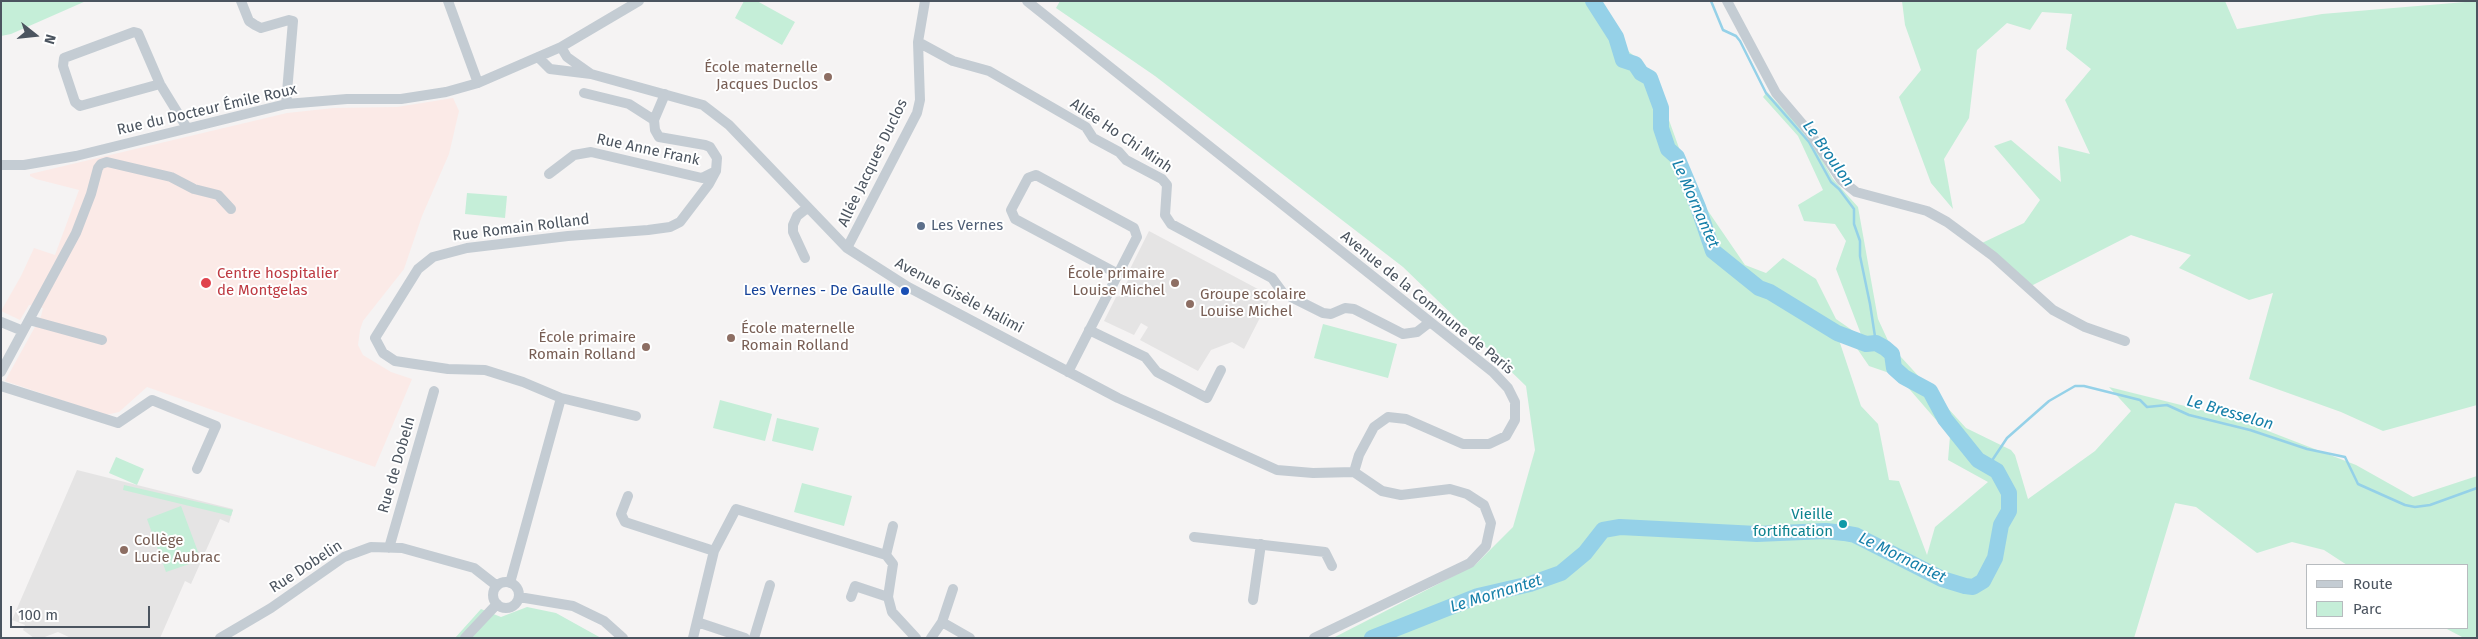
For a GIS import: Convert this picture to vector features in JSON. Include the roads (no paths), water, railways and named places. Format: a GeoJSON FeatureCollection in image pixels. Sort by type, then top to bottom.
{"type":"FeatureCollection","features":[{"type":"Feature","properties":{"kind":"street"},"geometry":{"type":"LineString","coordinates":[[241,1],[249,21],[261,28],[289,20],[293,21],[286,104]]}},
{"type":"Feature","properties":{"kind":"street"},"geometry":{"type":"LineString","coordinates":[[448,1],[478,83]]}},
{"type":"Feature","properties":{"kind":"street","name":"Rue du Docteur Émile Roux"},"geometry":{"type":"LineString","coordinates":[[1,165],[24,165],[76,156],[286,104],[347,99],[401,99],[430,95],[478,83],[561,47],[639,1]]}},
{"type":"Feature","properties":{"kind":"street","name":"Allée Jacques Duclos"},"geometry":{"type":"LineString","coordinates":[[847,248],[917,113],[920,100],[918,42],[925,1]]}},
{"type":"Feature","properties":{"kind":"street","name":"Avenue de la Commune de Paris"},"geometry":{"type":"LineString","coordinates":[[1027,1],[1492,372],[1508,388],[1515,402],[1515,420],[1506,436],[1489,444],[1464,444],[1406,420],[1388,417],[1374,427],[1359,455],[1354,472]]}},
{"type":"Feature","properties":{"kind":"street"},"geometry":{"type":"LineString","coordinates":[[1727,1],[1776,93],[1810,133],[1841,180],[1856,192],[1876,199],[1919,209],[1940,218],[1973,240],[2053,310],[2085,327],[2125,341]]}},
{"type":"Feature","properties":{"kind":"street"},"geometry":{"type":"LineString","coordinates":[[160,84],[80,106],[75,102],[63,66],[64,58],[134,32],[138,33],[160,84],[186,128]]}},
{"type":"Feature","properties":{"kind":"street","name":"Allée Ho Chi Minh"},"geometry":{"type":"LineString","coordinates":[[918,42],[953,61],[989,71],[1086,127],[1093,138],[1119,152],[1126,160],[1162,180],[1167,185],[1168,193],[1164,215],[1171,224],[1272,278],[1283,293],[1323,313],[1331,314],[1345,308],[1354,310],[1403,334],[1417,332],[1430,322]]}},
{"type":"Feature","properties":{"kind":"street","name":"Avenue Gisèle Halimi"},"geometry":{"type":"LineString","coordinates":[[561,47],[567,57],[592,74]]}},
{"type":"Feature","properties":{"kind":"street"},"geometry":{"type":"LineString","coordinates":[[561,72],[566,64],[567,57]]}},
{"type":"Feature","properties":{"kind":"street","name":"Avenue Gisèle Halimi"},"geometry":{"type":"LineString","coordinates":[[538,58],[550,69],[561,72],[592,74],[703,105],[729,124],[774,169],[807,208],[847,248],[908,286],[1118,398],[1277,470],[1313,473],[1354,472]]}},
{"type":"Feature","properties":{"kind":"street","name":"Rue Anne Frank"},"geometry":{"type":"LineString","coordinates":[[584,93],[629,104],[654,120]]}},
{"type":"Feature","properties":{"kind":"street"},"geometry":{"type":"LineString","coordinates":[[665,94],[654,120],[655,130],[659,137],[710,147],[717,158],[716,171]]}},
{"type":"Feature","properties":{"kind":"street","name":"Rue Anne Frank"},"geometry":{"type":"LineString","coordinates":[[548,174],[574,155],[591,152],[702,178],[716,171]]}},
{"type":"Feature","properties":{"kind":"street"},"geometry":{"type":"LineString","coordinates":[[1,372],[76,233],[101,164],[107,162],[171,177],[194,189],[218,195],[231,209]]}},
{"type":"Feature","properties":{"kind":"street","name":"Rue Romain Rolland"},"geometry":{"type":"LineString","coordinates":[[561,398],[523,382],[485,370],[448,369],[395,361],[383,353],[375,338],[418,268],[433,257],[467,248],[568,236],[670,227],[680,222],[689,213],[716,171]]}},
{"type":"Feature","properties":{"kind":"street"},"geometry":{"type":"LineString","coordinates":[[1068,372],[1137,237],[1134,228],[1036,175],[1028,178],[1011,210],[1015,219],[1118,274]]}},
{"type":"Feature","properties":{"kind":"street"},"geometry":{"type":"LineString","coordinates":[[805,258],[793,232],[792,225],[796,216],[807,208]]}},
{"type":"Feature","properties":{"kind":"street"},"geometry":{"type":"LineString","coordinates":[[29,320],[102,340]]}},
{"type":"Feature","properties":{"kind":"street"},"geometry":{"type":"LineString","coordinates":[[1,322],[23,331]]}},
{"type":"Feature","properties":{"kind":"street"},"geometry":{"type":"LineString","coordinates":[[1089,330],[1145,356],[1157,372],[1207,398],[1222,370]]}},
{"type":"Feature","properties":{"kind":"street"},"geometry":{"type":"LineString","coordinates":[[1,386],[118,424],[152,400],[216,426],[197,470]]}},
{"type":"Feature","properties":{"kind":"street","name":"Rue de Dobeln"},"geometry":{"type":"LineString","coordinates":[[389,548],[434,391]]}},
{"type":"Feature","properties":{"kind":"street"},"geometry":{"type":"LineString","coordinates":[[510,583],[561,398],[636,416]]}},
{"type":"Feature","properties":{"kind":"street"},"geometry":{"type":"LineString","coordinates":[[1314,638],[1470,564],[1486,546],[1491,522],[1484,505],[1468,494],[1450,489],[1401,495],[1382,491],[1354,472]]}},
{"type":"Feature","properties":{"kind":"street"},"geometry":{"type":"LineString","coordinates":[[628,496],[622,514],[625,522],[714,551]]}},
{"type":"Feature","properties":{"kind":"street"},"geometry":{"type":"LineString","coordinates":[[693,638],[714,551],[736,509],[886,554],[893,564],[888,597],[892,612],[916,638]]}},
{"type":"Feature","properties":{"kind":"street"},"geometry":{"type":"LineString","coordinates":[[886,554],[892,526]]}},
{"type":"Feature","properties":{"kind":"street"},"geometry":{"type":"LineString","coordinates":[[1194,537],[1325,552],[1332,566]]}},
{"type":"Feature","properties":{"kind":"street"},"geometry":{"type":"LineString","coordinates":[[1253,600],[1261,544]]}},
{"type":"Feature","properties":{"kind":"street","name":"Rue Dobelin"},"geometry":{"type":"LineString","coordinates":[[220,638],[271,608],[344,557],[371,547],[402,548],[474,568],[497,586]]}},
{"type":"Feature","properties":{"kind":"street"},"geometry":{"type":"LineString","coordinates":[[510,583],[517,588],[519,597],[515,604],[509,608],[497,604],[493,596],[497,586],[510,583]]}},
{"type":"Feature","properties":{"kind":"street"},"geometry":{"type":"LineString","coordinates":[[754,638],[770,584]]}},
{"type":"Feature","properties":{"kind":"street"},"geometry":{"type":"LineString","coordinates":[[852,597],[855,586],[888,597]]}},
{"type":"Feature","properties":{"kind":"street"},"geometry":{"type":"LineString","coordinates":[[931,638],[942,622],[953,588]]}},
{"type":"Feature","properties":{"kind":"street"},"geometry":{"type":"LineString","coordinates":[[519,597],[573,606],[604,621],[623,638]]}},
{"type":"Feature","properties":{"kind":"street"},"geometry":{"type":"LineString","coordinates":[[465,638],[497,604]]}},
{"type":"Feature","properties":{"kind":"street"},"geometry":{"type":"LineString","coordinates":[[697,622],[745,638]]}},
{"type":"Feature","properties":{"kind":"street"},"geometry":{"type":"LineString","coordinates":[[942,622],[970,638]]}},
{"type":"Feature","properties":{"kind":"waterway","name":"Le Mornantet"},"geometry":{"type":"LineString","coordinates":[[1372,638],[1478,596],[1530,584],[1561,573],[1585,553],[1603,530],[1620,527],[1757,534],[1826,531],[1844,533],[1855,535],[1942,579],[1973,587],[1983,581],[1995,558],[2001,525],[2009,511],[2009,493],[1997,471],[1978,460],[1945,419],[1930,391],[1904,377],[1894,368],[1892,354],[1885,348],[1876,343],[1866,344],[1837,333],[1770,292],[1759,288],[1713,251],[1698,207],[1677,157],[1668,149],[1661,128],[1661,108],[1650,78],[1641,73],[1635,64],[1623,60],[1616,37],[1593,1]]}},
{"type":"Feature","properties":{"kind":"waterway","name":"Le Broulon"},"geometry":{"type":"LineString","coordinates":[[1711,1],[1723,30],[1736,36],[1740,41],[1766,93],[1809,142],[1831,182],[1839,189],[1854,209],[1854,224],[1860,241],[1860,256],[1876,343]]}},
{"type":"Feature","properties":{"kind":"waterway","name":"Le Bresselon"},"geometry":{"type":"LineString","coordinates":[[1989,465],[2007,438],[2049,401],[2075,386],[2084,386],[2140,400],[2147,407],[2167,405],[2189,415],[2250,430],[2307,449],[2345,457],[2358,484],[2405,505],[2415,507],[2430,505],[2477,488]]}},
{"type":"Feature","properties":{"kind":"place","name":"École maternelle Jacques Duclos"},"geometry":{"type":"Point","coordinates":[828,77]}},
{"type":"Feature","properties":{"kind":"place","name":"Les Vernes"},"geometry":{"type":"Point","coordinates":[921,226]}},
{"type":"Feature","properties":{"kind":"place","name":"Centre hospitalier de Montgelas"},"geometry":{"type":"Point","coordinates":[206,283]}},
{"type":"Feature","properties":{"kind":"place","name":"École primaire Louise Michel"},"geometry":{"type":"Point","coordinates":[1175,283]}},
{"type":"Feature","properties":{"kind":"place","name":"Les Vernes - De Gaulle"},"geometry":{"type":"Point","coordinates":[905,291]}},
{"type":"Feature","properties":{"kind":"place","name":"Groupe scolaire Louise Michel"},"geometry":{"type":"Point","coordinates":[1190,304]}},
{"type":"Feature","properties":{"kind":"place","name":"École maternelle Romain Rolland"},"geometry":{"type":"Point","coordinates":[731,338]}},
{"type":"Feature","properties":{"kind":"place","name":"École primaire Romain Rolland"},"geometry":{"type":"Point","coordinates":[646,347]}},
{"type":"Feature","properties":{"kind":"place","name":"Vieille fortification"},"geometry":{"type":"Point","coordinates":[1843,524]}},
{"type":"Feature","properties":{"kind":"place","name":"Collège Lucie Aubrac"},"geometry":{"type":"Point","coordinates":[124,550]}}]}
